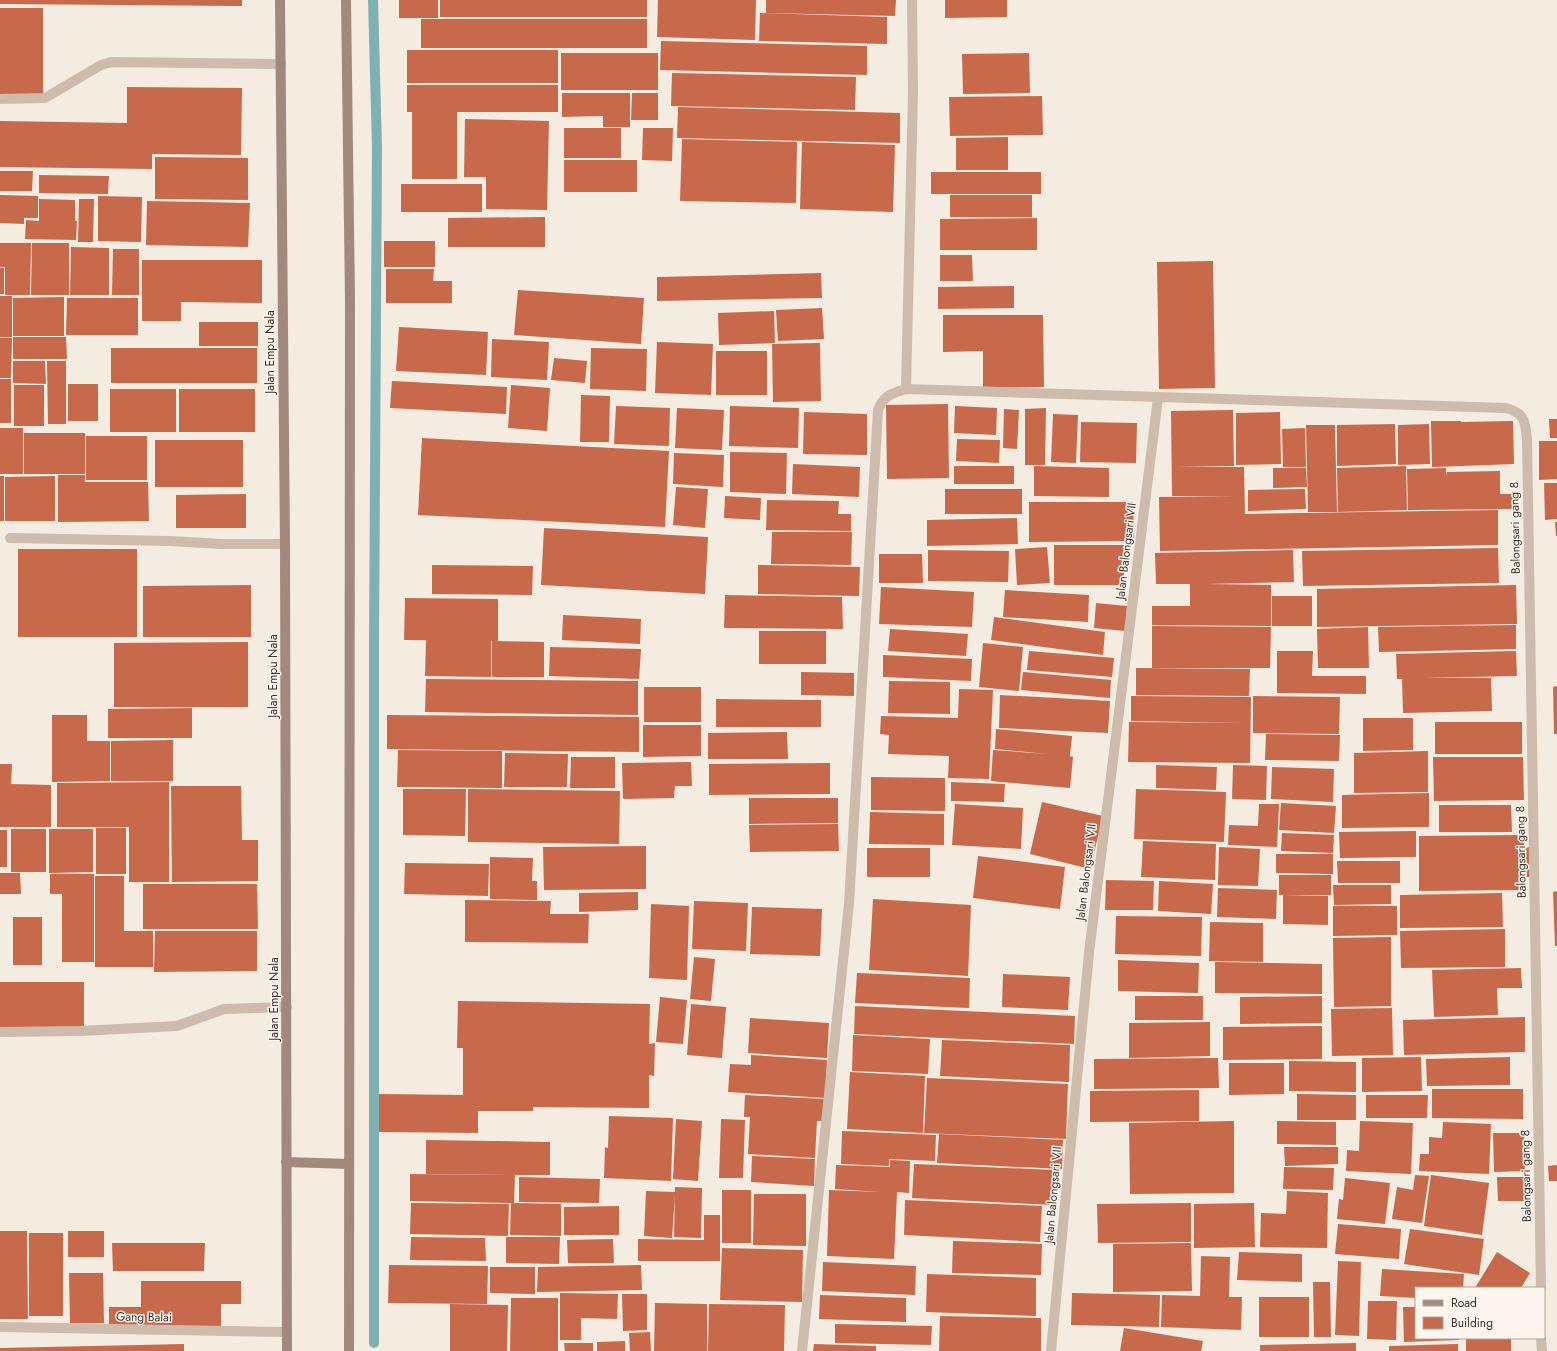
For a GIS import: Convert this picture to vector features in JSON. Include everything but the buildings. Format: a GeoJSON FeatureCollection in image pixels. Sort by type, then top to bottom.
{"type":"FeatureCollection","features":[{"type":"Feature","properties":{"kind":"main road","name":"Jalan Empu Nala"},"geometry":{"type":"LineString","coordinates":[[280,0],[285,544],[287,1351]]}},
{"type":"Feature","properties":{"kind":"main road"},"geometry":{"type":"LineString","coordinates":[[346,0],[350,292],[349,1351]]}},
{"type":"Feature","properties":{"kind":"main road"},"geometry":{"type":"LineString","coordinates":[[286,1162],[349,1164]]}},
{"type":"Feature","properties":{"kind":"street"},"geometry":{"type":"LineString","coordinates":[[906,389],[913,92],[912,0]]}},
{"type":"Feature","properties":{"kind":"street"},"geometry":{"type":"LineString","coordinates":[[0,99],[45,98],[101,65],[111,62],[281,64]]}},
{"type":"Feature","properties":{"kind":"street"},"geometry":{"type":"LineString","coordinates":[[802,1351],[849,904],[878,410],[884,398],[906,389],[1158,398]]}},
{"type":"Feature","properties":{"kind":"street","name":"Balongsari gang 8"},"geometry":{"type":"LineString","coordinates":[[1158,398],[1506,408],[1516,411],[1522,416],[1526,424],[1541,1287]]}},
{"type":"Feature","properties":{"kind":"street","name":"Jalan Balongsari VII"},"geometry":{"type":"LineString","coordinates":[[1051,1351],[1089,953],[1158,398]]}},
{"type":"Feature","properties":{"kind":"street"},"geometry":{"type":"LineString","coordinates":[[10,538],[170,541],[221,544],[285,544]]}},
{"type":"Feature","properties":{"kind":"street"},"geometry":{"type":"LineString","coordinates":[[0,1032],[80,1031],[177,1026],[224,1009],[287,1007]]}},
{"type":"Feature","properties":{"kind":"street","name":"Gang Balai"},"geometry":{"type":"LineString","coordinates":[[0,1327],[287,1332]]}},
{"type":"Feature","properties":{"kind":"street"},"geometry":{"type":"LineString","coordinates":[[1541,1339],[1542,1351]]}},
{"type":"Feature","properties":{"kind":"waterway"},"geometry":{"type":"LineString","coordinates":[[373,0],[377,147],[374,642],[374,1343]]}}]}
